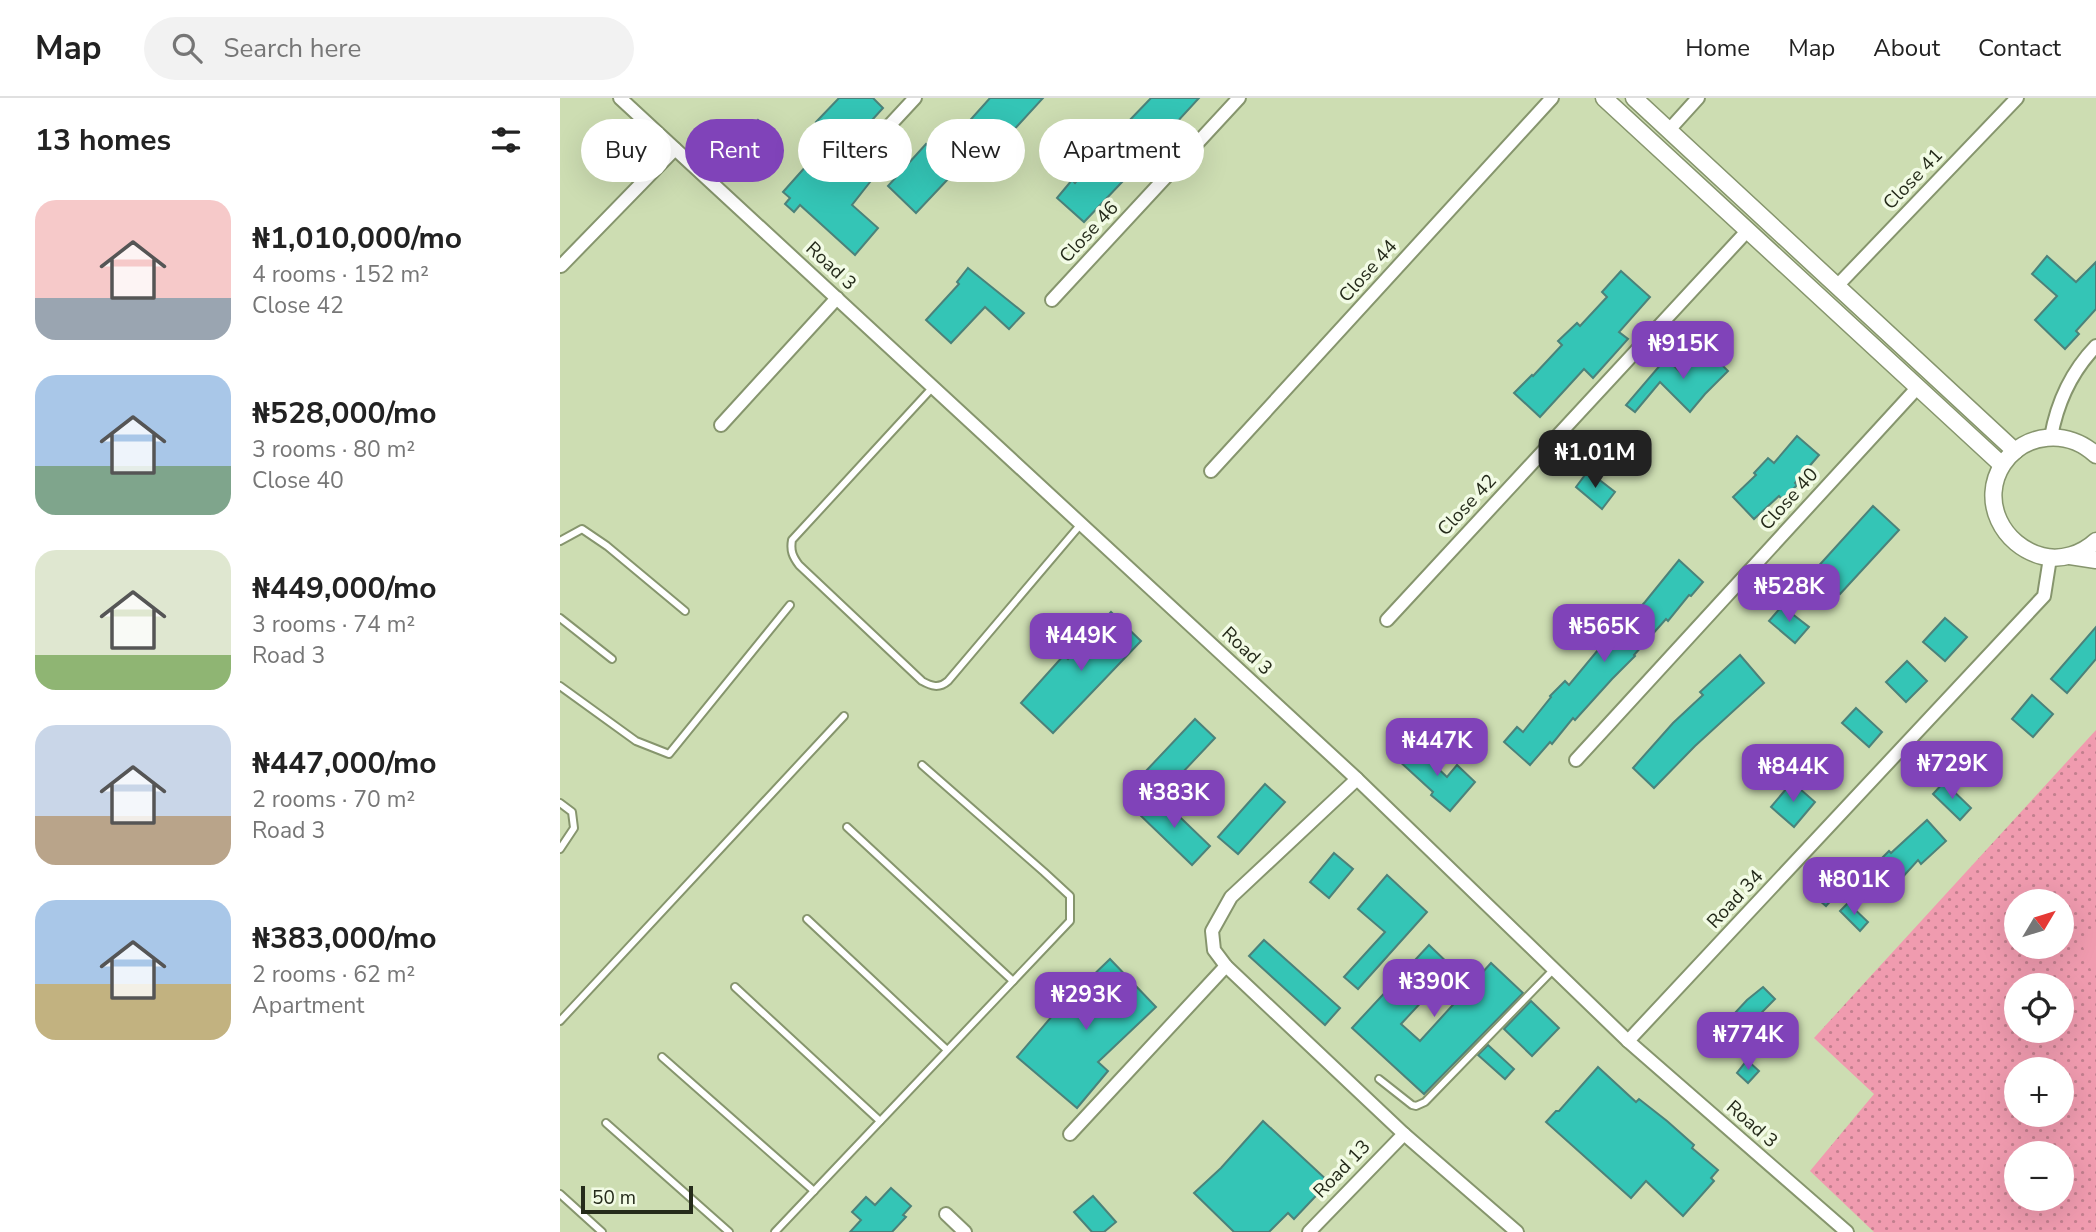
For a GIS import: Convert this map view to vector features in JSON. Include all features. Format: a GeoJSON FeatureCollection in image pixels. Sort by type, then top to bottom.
{"type":"FeatureCollection","features":[{"type":"Feature","properties":{"kind":"street","name":"Road 3"},"geometry":{"type":"LineString","coordinates":[[620,98],[1357,779],[1628,1041],[1847,1232]]}},
{"type":"Feature","properties":{"kind":"street"},"geometry":{"type":"LineString","coordinates":[[896,119],[915,98]]}},
{"type":"Feature","properties":{"kind":"street","name":"Close 46"},"geometry":{"type":"LineString","coordinates":[[1052,300],[1239,98]]}},
{"type":"Feature","properties":{"kind":"street","name":"Close 44"},"geometry":{"type":"LineString","coordinates":[[1211,471],[1552,98]]}},
{"type":"Feature","properties":{"kind":"street"},"geometry":{"type":"LineString","coordinates":[[1634,98],[2015,450]]}},
{"type":"Feature","properties":{"kind":"street"},"geometry":{"type":"LineString","coordinates":[[1669,130],[1698,98]]}},
{"type":"Feature","properties":{"kind":"street","name":"Close 41"},"geometry":{"type":"LineString","coordinates":[[1837,286],[2017,98]]}},
{"type":"Feature","properties":{"kind":"street"},"geometry":{"type":"LineString","coordinates":[[1607,99],[2002,465]]}},
{"type":"Feature","properties":{"kind":"street"},"geometry":{"type":"LineString","coordinates":[[561,266],[675,149]]}},
{"type":"Feature","properties":{"kind":"street","name":"Close 42"},"geometry":{"type":"LineString","coordinates":[[1387,620],[1748,230]]}},
{"type":"Feature","properties":{"kind":"street"},"geometry":{"type":"LineString","coordinates":[[721,425],[837,298]]}},
{"type":"Feature","properties":{"kind":"street"},"geometry":{"type":"LineString","coordinates":[[2051,437],[2064,390],[2096,346]]}},
{"type":"Feature","properties":{"kind":"street","name":"Close 40"},"geometry":{"type":"LineString","coordinates":[[1576,760],[1918,387]]}},
{"type":"Feature","properties":{"kind":"street"},"geometry":{"type":"LineString","coordinates":[[2096,455],[2088,447],[2070,439],[2051,437],[2032,441],[2015,450],[2002,465],[1995,484],[1994,505],[2000,525],[2012,542],[2030,553],[2050,558],[2070,556],[2096,560]]}},
{"type":"Feature","properties":{"kind":"street"},"geometry":{"type":"LineString","coordinates":[[2070,556],[2089,548],[2096,541]]}},
{"type":"Feature","properties":{"kind":"street","name":"Road 34"},"geometry":{"type":"LineString","coordinates":[[1628,1041],[2044,596],[2050,558]]}},
{"type":"Feature","properties":{"kind":"street"},"geometry":{"type":"LineString","coordinates":[[1357,779],[1231,897],[1212,931],[1214,950],[1226,966],[1404,1133],[1517,1232]]}},
{"type":"Feature","properties":{"kind":"street"},"geometry":{"type":"LineString","coordinates":[[1070,1134],[1226,966]]}},
{"type":"Feature","properties":{"kind":"street","name":"Road 13"},"geometry":{"type":"LineString","coordinates":[[1309,1232],[1404,1133]]}},
{"type":"Feature","properties":{"kind":"street"},"geometry":{"type":"LineString","coordinates":[[946,1214],[965,1232]]}},
{"type":"Feature","properties":{"kind":"lane"},"geometry":{"type":"LineString","coordinates":[[933,387],[792,540],[790,547],[799,565],[922,681],[937,687],[943,686],[1081,524]]}},
{"type":"Feature","properties":{"kind":"lane"},"geometry":{"type":"LineString","coordinates":[[560,541],[582,529],[607,546],[685,611]]}},
{"type":"Feature","properties":{"kind":"lane"},"geometry":{"type":"LineString","coordinates":[[560,685],[636,741],[669,754],[790,605]]}},
{"type":"Feature","properties":{"kind":"lane"},"geometry":{"type":"LineString","coordinates":[[560,618],[612,659]]}},
{"type":"Feature","properties":{"kind":"lane"},"geometry":{"type":"LineString","coordinates":[[560,1021],[844,716]]}},
{"type":"Feature","properties":{"kind":"lane"},"geometry":{"type":"LineString","coordinates":[[775,1232],[1070,921],[1070,896],[922,765]]}},
{"type":"Feature","properties":{"kind":"lane"},"geometry":{"type":"LineString","coordinates":[[560,803],[572,812],[574,828],[560,849]]}},
{"type":"Feature","properties":{"kind":"lane"},"geometry":{"type":"LineString","coordinates":[[847,827],[1013,981]]}},
{"type":"Feature","properties":{"kind":"lane"},"geometry":{"type":"LineString","coordinates":[[807,919],[947,1050]]}},
{"type":"Feature","properties":{"kind":"lane"},"geometry":{"type":"LineString","coordinates":[[1379,1079],[1412,1105],[1421,1104],[1554,970]]}},
{"type":"Feature","properties":{"kind":"lane"},"geometry":{"type":"LineString","coordinates":[[734,987],[880,1121]]}},
{"type":"Feature","properties":{"kind":"lane"},"geometry":{"type":"LineString","coordinates":[[662,1057],[814,1191]]}},
{"type":"Feature","properties":{"kind":"lane"},"geometry":{"type":"LineString","coordinates":[[606,1123],[729,1232]]}},
{"type":"Feature","properties":{"kind":"lane"},"geometry":{"type":"LineString","coordinates":[[560,1194],[602,1232]]}},
{"type":"Feature","properties":{"kind":"shaded area"},"geometry":{"type":"Polygon","coordinates":[[[2096,730],[2096,1232],[1874,1232],[1810,1171],[1874,1094],[1814,1038],[2096,730]]]}},
{"type":"Feature","properties":{"kind":"shaded area"},"geometry":{"type":"Polygon","coordinates":[[[2096,932],[2096,968],[2091,970],[2080,938],[2096,932]]]}},
{"type":"Feature","properties":{"kind":"building"},"geometry":{"type":"Polygon","coordinates":[[[839,98],[873,98],[883,108],[873,119],[819,119],[839,98]]]}},
{"type":"Feature","properties":{"kind":"building"},"geometry":{"type":"Polygon","coordinates":[[[990,98],[1043,98],[1024,119],[971,119],[990,98]]]}},
{"type":"Feature","properties":{"kind":"building"},"geometry":{"type":"Polygon","coordinates":[[[1151,98],[1199,98],[1180,119],[1131,119],[1151,98]]]}},
{"type":"Feature","properties":{"kind":"building"},"geometry":{"type":"Polygon","coordinates":[[[926,144],[926,182],[945,182],[916,213],[888,186],[892,182],[912,182],[912,159],[926,144]]]}},
{"type":"Feature","properties":{"kind":"building"},"geometry":{"type":"Polygon","coordinates":[[[798,175],[798,182],[870,182],[852,205],[878,228],[855,255],[800,205],[794,212],[785,204],[790,198],[783,192],[798,175]]]}},
{"type":"Feature","properties":{"kind":"building"},"geometry":{"type":"Polygon","coordinates":[[[1070,182],[1122,182],[1084,222],[1057,198],[1070,182]]]}},
{"type":"Feature","properties":{"kind":"building"},"geometry":{"type":"Polygon","coordinates":[[[2047,256],[2076,282],[2096,262],[2096,309],[2076,331],[2079,334],[2065,349],[2035,320],[2057,296],[2032,274],[2047,256]]]}},
{"type":"Feature","properties":{"kind":"building"},"geometry":{"type":"Polygon","coordinates":[[[968,268],[1024,313],[1009,329],[985,307],[951,343],[926,320],[959,284],[957,282],[968,268]]]}},
{"type":"Feature","properties":{"kind":"building"},"geometry":{"type":"Polygon","coordinates":[[[1621,271],[1650,297],[1619,332],[1628,339],[1593,378],[1584,369],[1540,417],[1514,393],[1562,345],[1558,341],[1577,323],[1580,326],[1607,297],[1602,292],[1621,271]]]}},
{"type":"Feature","properties":{"kind":"building"},"geometry":{"type":"Polygon","coordinates":[[[1705,348],[1728,371],[1690,412],[1660,382],[1635,412],[1626,405],[1662,363],[1668,360],[1681,373],[1705,348]]]}},
{"type":"Feature","properties":{"kind":"building"},"geometry":{"type":"Polygon","coordinates":[[[1797,436],[1819,455],[1783,500],[1779,496],[1754,519],[1733,497],[1756,475],[1754,473],[1768,458],[1774,463],[1797,436]]]}},
{"type":"Feature","properties":{"kind":"building"},"geometry":{"type":"Polygon","coordinates":[[[1588,471],[1615,492],[1602,509],[1576,487],[1588,471]]]}},
{"type":"Feature","properties":{"kind":"building"},"geometry":{"type":"Polygon","coordinates":[[[1873,506],[1899,530],[1840,594],[1814,571],[1873,506]]]}},
{"type":"Feature","properties":{"kind":"building"},"geometry":{"type":"Polygon","coordinates":[[[1679,560],[1703,582],[1530,765],[1504,742],[1517,727],[1523,732],[1565,681],[1569,685],[1598,650],[1594,646],[1611,631],[1615,635],[1679,560]]]}},
{"type":"Feature","properties":{"kind":"building"},"geometry":{"type":"Polygon","coordinates":[[[1782,606],[1809,627],[1795,643],[1769,621],[1782,606]]]}},
{"type":"Feature","properties":{"kind":"building"},"geometry":{"type":"Polygon","coordinates":[[[1584,607],[1595,616],[1580,634],[1569,625],[1584,607]]]}},
{"type":"Feature","properties":{"kind":"building"},"geometry":{"type":"Polygon","coordinates":[[[1111,612],[1141,641],[1053,733],[1021,703],[1064,655],[1068,659],[1111,612]]]}},
{"type":"Feature","properties":{"kind":"building"},"geometry":{"type":"Polygon","coordinates":[[[1945,618],[1967,637],[1945,661],[1923,642],[1945,618]]]}},
{"type":"Feature","properties":{"kind":"building"},"geometry":{"type":"Polygon","coordinates":[[[2096,627],[2096,659],[2067,693],[2051,679],[2096,627]]]}},
{"type":"Feature","properties":{"kind":"building"},"geometry":{"type":"Polygon","coordinates":[[[1740,655],[1764,683],[1654,788],[1633,768],[1673,723],[1703,695],[1700,692],[1740,655]]]}},
{"type":"Feature","properties":{"kind":"building"},"geometry":{"type":"Polygon","coordinates":[[[1907,661],[1927,681],[1906,702],[1886,682],[1907,661]]]}},
{"type":"Feature","properties":{"kind":"building"},"geometry":{"type":"Polygon","coordinates":[[[2032,695],[2053,714],[2033,737],[2012,719],[2032,695]]]}},
{"type":"Feature","properties":{"kind":"building"},"geometry":{"type":"Polygon","coordinates":[[[1856,708],[1882,732],[1869,747],[1842,723],[1856,708]]]}},
{"type":"Feature","properties":{"kind":"building"},"geometry":{"type":"Polygon","coordinates":[[[1195,719],[1215,738],[1165,791],[1145,772],[1195,719]]]}},
{"type":"Feature","properties":{"kind":"building"},"geometry":{"type":"Polygon","coordinates":[[[1412,744],[1447,777],[1457,765],[1475,782],[1450,811],[1397,759],[1412,744]]]}},
{"type":"Feature","properties":{"kind":"building"},"geometry":{"type":"Polygon","coordinates":[[[1792,782],[1815,802],[1794,827],[1771,807],[1792,782]]]}},
{"type":"Feature","properties":{"kind":"building"},"geometry":{"type":"Polygon","coordinates":[[[1944,782],[1971,808],[1960,820],[1933,794],[1944,782]]]}},
{"type":"Feature","properties":{"kind":"building"},"geometry":{"type":"Polygon","coordinates":[[[1265,784],[1285,802],[1238,854],[1218,837],[1265,784]]]}},
{"type":"Feature","properties":{"kind":"building"},"geometry":{"type":"Polygon","coordinates":[[[1157,795],[1210,846],[1192,865],[1139,814],[1157,795]]]}},
{"type":"Feature","properties":{"kind":"building"},"geometry":{"type":"Polygon","coordinates":[[[1927,820],[1946,841],[1921,864],[1918,860],[1891,890],[1870,870],[1927,820]]]}},
{"type":"Feature","properties":{"kind":"building"},"geometry":{"type":"Polygon","coordinates":[[[1334,853],[1353,869],[1329,898],[1310,882],[1334,853]]]}},
{"type":"Feature","properties":{"kind":"building"},"geometry":{"type":"Polygon","coordinates":[[[1387,875],[1427,912],[1358,989],[1344,977],[1385,932],[1358,909],[1387,875]]]}},
{"type":"Feature","properties":{"kind":"building"},"geometry":{"type":"Polygon","coordinates":[[[1823,885],[1835,896],[1826,906],[1813,895],[1823,885]]]}},
{"type":"Feature","properties":{"kind":"building"},"geometry":{"type":"Polygon","coordinates":[[[1848,903],[1868,922],[1860,931],[1840,911],[1848,903]]]}},
{"type":"Feature","properties":{"kind":"building"},"geometry":{"type":"Polygon","coordinates":[[[1264,940],[1340,1008],[1325,1025],[1249,956],[1264,940]]]}},
{"type":"Feature","properties":{"kind":"building"},"geometry":{"type":"Polygon","coordinates":[[[1429,945],[1453,968],[1401,1024],[1420,1041],[1491,963],[1523,993],[1424,1094],[1352,1028],[1429,945]]]}},
{"type":"Feature","properties":{"kind":"building"},"geometry":{"type":"Polygon","coordinates":[[[1110,959],[1156,1007],[1098,1062],[1108,1071],[1077,1108],[1017,1057],[1059,1008],[1055,1004],[1077,982],[1082,986],[1110,959]]]}},
{"type":"Feature","properties":{"kind":"building"},"geometry":{"type":"Polygon","coordinates":[[[1763,987],[1775,999],[1720,1055],[1708,1042],[1747,1000],[1763,987]]]}},
{"type":"Feature","properties":{"kind":"building"},"geometry":{"type":"Polygon","coordinates":[[[1531,1001],[1559,1028],[1532,1056],[1504,1029],[1531,1001]]]}},
{"type":"Feature","properties":{"kind":"building"},"geometry":{"type":"Polygon","coordinates":[[[1488,1045],[1514,1069],[1505,1079],[1478,1055],[1488,1045]]]}},
{"type":"Feature","properties":{"kind":"building"},"geometry":{"type":"Polygon","coordinates":[[[1747,1060],[1759,1071],[1748,1083],[1737,1073],[1747,1060]]]}},
{"type":"Feature","properties":{"kind":"building"},"geometry":{"type":"Polygon","coordinates":[[[1598,1067],[1636,1102],[1639,1099],[1667,1121],[1694,1145],[1692,1148],[1718,1170],[1711,1178],[1714,1181],[1683,1216],[1646,1181],[1631,1198],[1546,1122],[1598,1067]]]}},
{"type":"Feature","properties":{"kind":"building"},"geometry":{"type":"Polygon","coordinates":[[[1263,1121],[1329,1182],[1294,1219],[1288,1213],[1269,1232],[1234,1232],[1194,1193],[1221,1168],[1263,1121]]]}},
{"type":"Feature","properties":{"kind":"building"},"geometry":{"type":"Polygon","coordinates":[[[891,1188],[911,1206],[903,1215],[906,1217],[892,1232],[850,1232],[861,1220],[852,1212],[866,1197],[875,1205],[891,1188]]]}},
{"type":"Feature","properties":{"kind":"building"},"geometry":{"type":"Polygon","coordinates":[[[1093,1196],[1116,1222],[1104,1232],[1092,1232],[1074,1212],[1093,1196]]]}}]}
